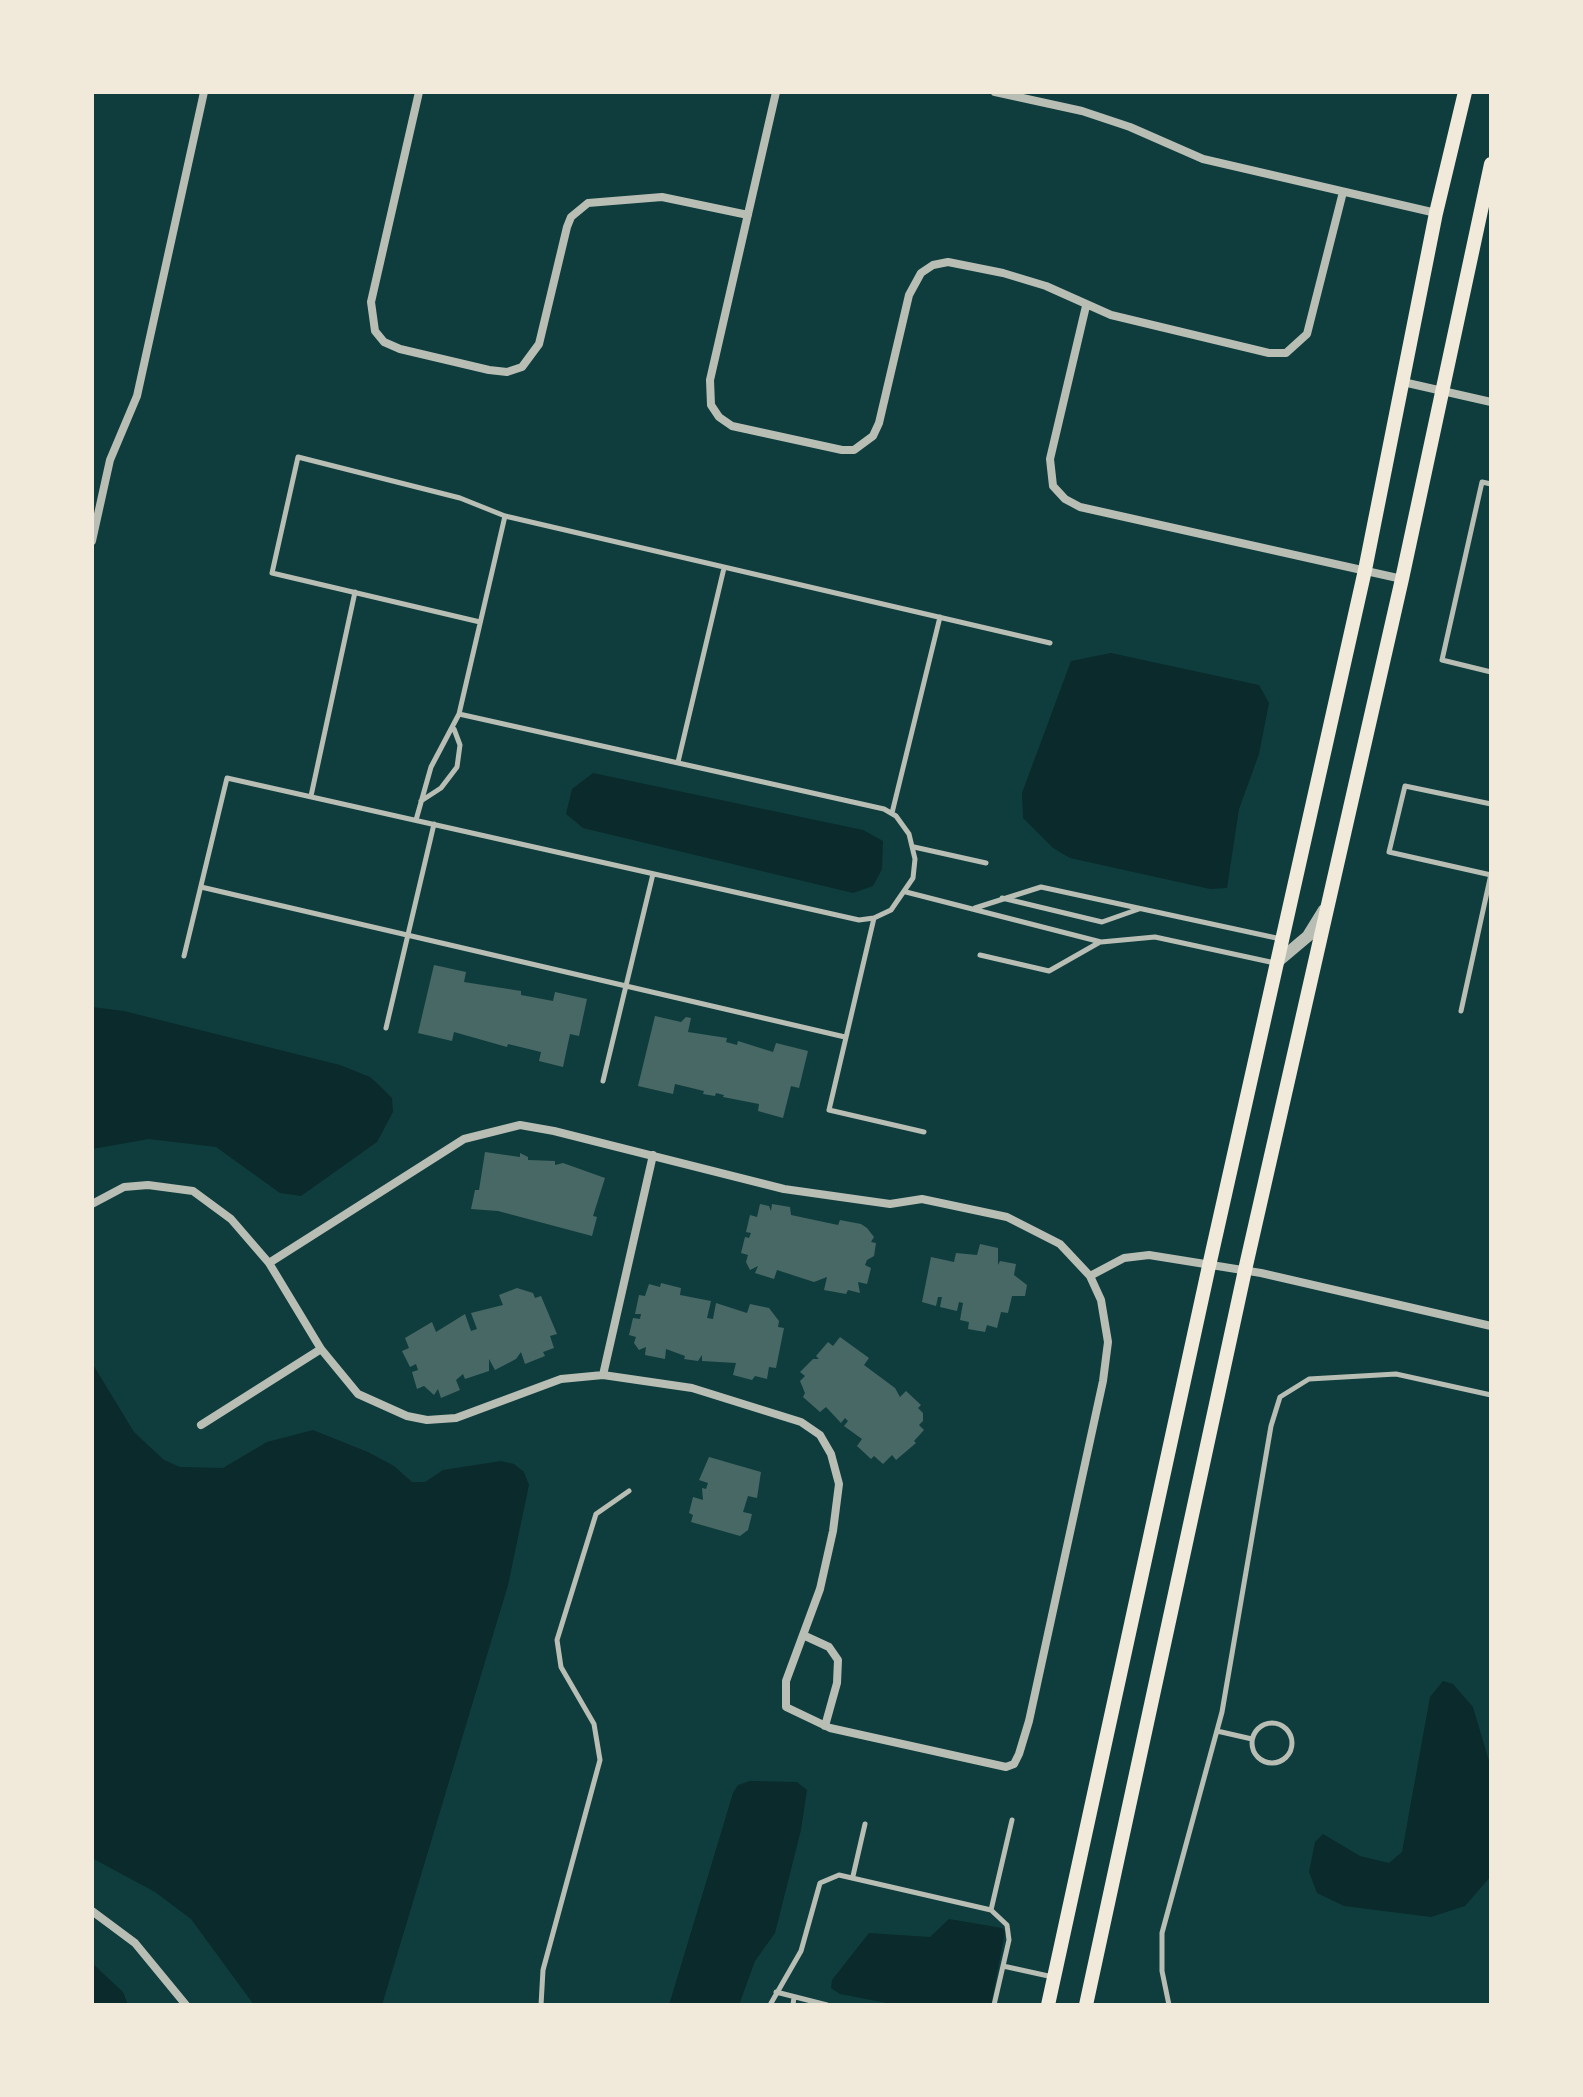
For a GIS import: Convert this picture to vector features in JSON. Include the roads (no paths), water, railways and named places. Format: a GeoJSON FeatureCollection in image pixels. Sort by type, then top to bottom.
{"type":"FeatureCollection","features":[{"type":"Feature","properties":{"kind":"main road"},"geometry":{"type":"LineString","coordinates":[[1048,2005],[1365,570],[1436,213],[1465,92]]}},
{"type":"Feature","properties":{"kind":"main road"},"geometry":{"type":"LineString","coordinates":[[1086,2005],[1245,1270],[1402,579],[1491,164]]}},
{"type":"Feature","properties":{"kind":"street"},"geometry":{"type":"LineString","coordinates":[[92,541],[110,460],[137,396],[204,92]]}},
{"type":"Feature","properties":{"kind":"street"},"geometry":{"type":"LineString","coordinates":[[419,92],[371,302],[375,331],[384,342],[400,349],[507,372],[522,367],[539,344],[571,217],[588,203],[662,197],[748,215]]}},
{"type":"Feature","properties":{"kind":"street"},"geometry":{"type":"LineString","coordinates":[[776,92],[710,380],[711,405],[719,417],[732,426],[842,450],[864,445],[879,423],[909,295],[921,273],[933,265],[948,262],[1003,273],[1046,286],[1086,306],[1269,353],[1286,353],[1307,334],[1343,192]]}},
{"type":"Feature","properties":{"kind":"street"},"geometry":{"type":"LineString","coordinates":[[995,92],[1106,119],[1203,159],[1436,213]]}},
{"type":"Feature","properties":{"kind":"street"},"geometry":{"type":"LineString","coordinates":[[1086,306],[1050,459],[1053,486],[1065,499],[1080,507],[1402,579]]}},
{"type":"Feature","properties":{"kind":"street"},"geometry":{"type":"LineString","coordinates":[[1403,382],[1491,402]]}},
{"type":"Feature","properties":{"kind":"street"},"geometry":{"type":"LineString","coordinates":[[1276,963],[1308,936],[1328,902]]}},
{"type":"Feature","properties":{"kind":"street"},"geometry":{"type":"LineString","coordinates":[[92,1204],[124,1187],[148,1185],[193,1191],[231,1219],[269,1263],[321,1349],[358,1394],[389,1411],[427,1420],[456,1418],[561,1379],[603,1375],[650,1379],[746,1403],[801,1422],[820,1435],[831,1454],[839,1484],[830,1546],[786,1681],[786,1707],[825,1726],[985,1766],[1006,1767],[1014,1764],[1029,1721],[1103,1381],[1108,1342],[1101,1300],[1090,1276],[1060,1244],[1007,1217],[922,1199],[890,1204],[808,1193],[520,1125],[464,1139],[269,1263]]}},
{"type":"Feature","properties":{"kind":"street"},"geometry":{"type":"LineString","coordinates":[[603,1375],[653,1155]]}},
{"type":"Feature","properties":{"kind":"street"},"geometry":{"type":"LineString","coordinates":[[1090,1276],[1124,1258],[1149,1255],[1245,1270],[1491,1326]]}},
{"type":"Feature","properties":{"kind":"street"},"geometry":{"type":"LineString","coordinates":[[201,1425],[321,1349]]}},
{"type":"Feature","properties":{"kind":"street"},"geometry":{"type":"LineString","coordinates":[[803,1635],[829,1647],[838,1660],[837,1683],[825,1726]]}},
{"type":"Feature","properties":{"kind":"street"},"geometry":{"type":"LineString","coordinates":[[92,1911],[135,1943],[186,2005]]}},
{"type":"Feature","properties":{"kind":"lane"},"geometry":{"type":"LineString","coordinates":[[480,622],[272,573],[298,457],[460,498],[505,516],[1050,643]]}},
{"type":"Feature","properties":{"kind":"lane"},"geometry":{"type":"LineString","coordinates":[[1491,484],[1482,482],[1442,660],[1491,672]]}},
{"type":"Feature","properties":{"kind":"lane"},"geometry":{"type":"LineString","coordinates":[[416,820],[434,759],[454,728],[459,714],[505,516]]}},
{"type":"Feature","properties":{"kind":"lane"},"geometry":{"type":"LineString","coordinates":[[678,762],[724,568]]}},
{"type":"Feature","properties":{"kind":"lane"},"geometry":{"type":"LineString","coordinates":[[311,796],[355,592]]}},
{"type":"Feature","properties":{"kind":"lane"},"geometry":{"type":"LineString","coordinates":[[892,813],[940,617]]}},
{"type":"Feature","properties":{"kind":"lane"},"geometry":{"type":"LineString","coordinates":[[184,956],[227,778],[859,920],[874,918],[896,905],[906,892],[915,869],[914,847],[903,824],[892,813],[877,806],[459,714]]}},
{"type":"Feature","properties":{"kind":"lane"},"geometry":{"type":"LineString","coordinates":[[421,802],[441,788],[457,767],[460,745],[454,728]]}},
{"type":"Feature","properties":{"kind":"lane"},"geometry":{"type":"LineString","coordinates":[[1461,1011],[1491,874],[1389,852],[1405,786],[1491,804]]}},
{"type":"Feature","properties":{"kind":"lane"},"geometry":{"type":"LineString","coordinates":[[386,1028],[434,824]]}},
{"type":"Feature","properties":{"kind":"lane"},"geometry":{"type":"LineString","coordinates":[[914,847],[986,863]]}},
{"type":"Feature","properties":{"kind":"lane"},"geometry":{"type":"LineString","coordinates":[[603,1081],[653,874]]}},
{"type":"Feature","properties":{"kind":"lane"},"geometry":{"type":"LineString","coordinates":[[201,887],[845,1037]]}},
{"type":"Feature","properties":{"kind":"lane"},"geometry":{"type":"LineString","coordinates":[[974,908],[1041,887],[1282,939]]}},
{"type":"Feature","properties":{"kind":"lane"},"geometry":{"type":"LineString","coordinates":[[906,892],[1101,942],[1155,937],[1276,963]]}},
{"type":"Feature","properties":{"kind":"lane"},"geometry":{"type":"LineString","coordinates":[[1001,898],[1102,922],[1140,909]]}},
{"type":"Feature","properties":{"kind":"lane"},"geometry":{"type":"LineString","coordinates":[[874,918],[829,1110],[924,1132]]}},
{"type":"Feature","properties":{"kind":"lane"},"geometry":{"type":"LineString","coordinates":[[980,955],[1049,971],[1101,942]]}},
{"type":"Feature","properties":{"kind":"lane"},"geometry":{"type":"LineString","coordinates":[[1169,2005],[1162,1971],[1162,1933],[1217,1731],[1271,1426],[1280,1397],[1309,1379],[1396,1374],[1491,1395]]}},
{"type":"Feature","properties":{"kind":"lane"},"geometry":{"type":"LineString","coordinates":[[541,2005],[543,1970],[600,1760],[594,1724],[561,1667],[557,1640],[596,1514],[629,1491]]}},
{"type":"Feature","properties":{"kind":"lane"},"geometry":{"type":"LineString","coordinates":[[1277,1723],[1288,1729],[1292,1748],[1278,1762],[1264,1762],[1254,1752],[1252,1739],[1263,1724],[1277,1723]]}},
{"type":"Feature","properties":{"kind":"lane"},"geometry":{"type":"LineString","coordinates":[[1217,1731],[1252,1739]]}},
{"type":"Feature","properties":{"kind":"lane"},"geometry":{"type":"LineString","coordinates":[[991,1910],[1012,1820]]}},
{"type":"Feature","properties":{"kind":"lane"},"geometry":{"type":"LineString","coordinates":[[853,1876],[865,1824]]}},
{"type":"Feature","properties":{"kind":"lane"},"geometry":{"type":"LineString","coordinates":[[770,2005],[801,1951],[820,1883],[830,1877],[853,1876],[991,1910],[1007,1925],[1009,1940],[994,2005]]}},
{"type":"Feature","properties":{"kind":"lane"},"geometry":{"type":"LineString","coordinates":[[1003,1966],[1054,1977]]}},
{"type":"Feature","properties":{"kind":"lane"},"geometry":{"type":"LineString","coordinates":[[776,1992],[827,2005]]}},
{"type":"Feature","properties":{"kind":"lane"},"geometry":{"type":"LineString","coordinates":[[793,2005],[794,1997]]}},
{"type":"Feature","properties":{"kind":"water"},"geometry":{"type":"Polygon","coordinates":[[[1111,653],[1259,685],[1269,703],[1259,754],[1239,809],[1227,888],[1210,889],[1070,858],[1053,848],[1023,818],[1022,793],[1071,661],[1111,653]]]}},
{"type":"Feature","properties":{"kind":"water"},"geometry":{"type":"Polygon","coordinates":[[[593,773],[863,830],[883,841],[882,869],[873,886],[853,893],[583,828],[566,814],[572,789],[593,773]]]}},
{"type":"Feature","properties":{"kind":"water"},"geometry":{"type":"Polygon","coordinates":[[[92,1007],[124,1011],[340,1065],[370,1077],[392,1098],[393,1112],[377,1142],[301,1196],[280,1193],[216,1147],[149,1139],[92,1149],[92,1007]]]}},
{"type":"Feature","properties":{"kind":"water"},"geometry":{"type":"Polygon","coordinates":[[[92,1363],[134,1432],[164,1460],[180,1467],[223,1468],[267,1442],[313,1430],[368,1452],[394,1466],[412,1482],[425,1482],[443,1470],[501,1461],[514,1464],[524,1472],[529,1485],[508,1585],[382,2005],[254,2005],[191,1919],[155,1892],[92,1858],[92,1363]]]}},
{"type":"Feature","properties":{"kind":"water"},"geometry":{"type":"Polygon","coordinates":[[[1443,1681],[1453,1684],[1473,1707],[1491,1768],[1491,1876],[1465,1906],[1431,1917],[1344,1906],[1317,1893],[1309,1872],[1315,1842],[1323,1834],[1360,1856],[1389,1863],[1402,1852],[1430,1697],[1443,1681]]]}},
{"type":"Feature","properties":{"kind":"water"},"geometry":{"type":"Polygon","coordinates":[[[750,1781],[797,1782],[807,1790],[801,1830],[775,1933],[755,1961],[739,2005],[669,2005],[733,1793],[738,1785],[750,1781]]]}},
{"type":"Feature","properties":{"kind":"water"},"geometry":{"type":"Polygon","coordinates":[[[949,1919],[1002,1928],[1005,1932],[991,2005],[897,2005],[840,1994],[831,1988],[832,1980],[869,1933],[930,1937],[949,1919]]]}},
{"type":"Feature","properties":{"kind":"water"},"geometry":{"type":"Polygon","coordinates":[[[92,1963],[123,1992],[128,2005],[92,2005],[92,1963]]]}}]}
